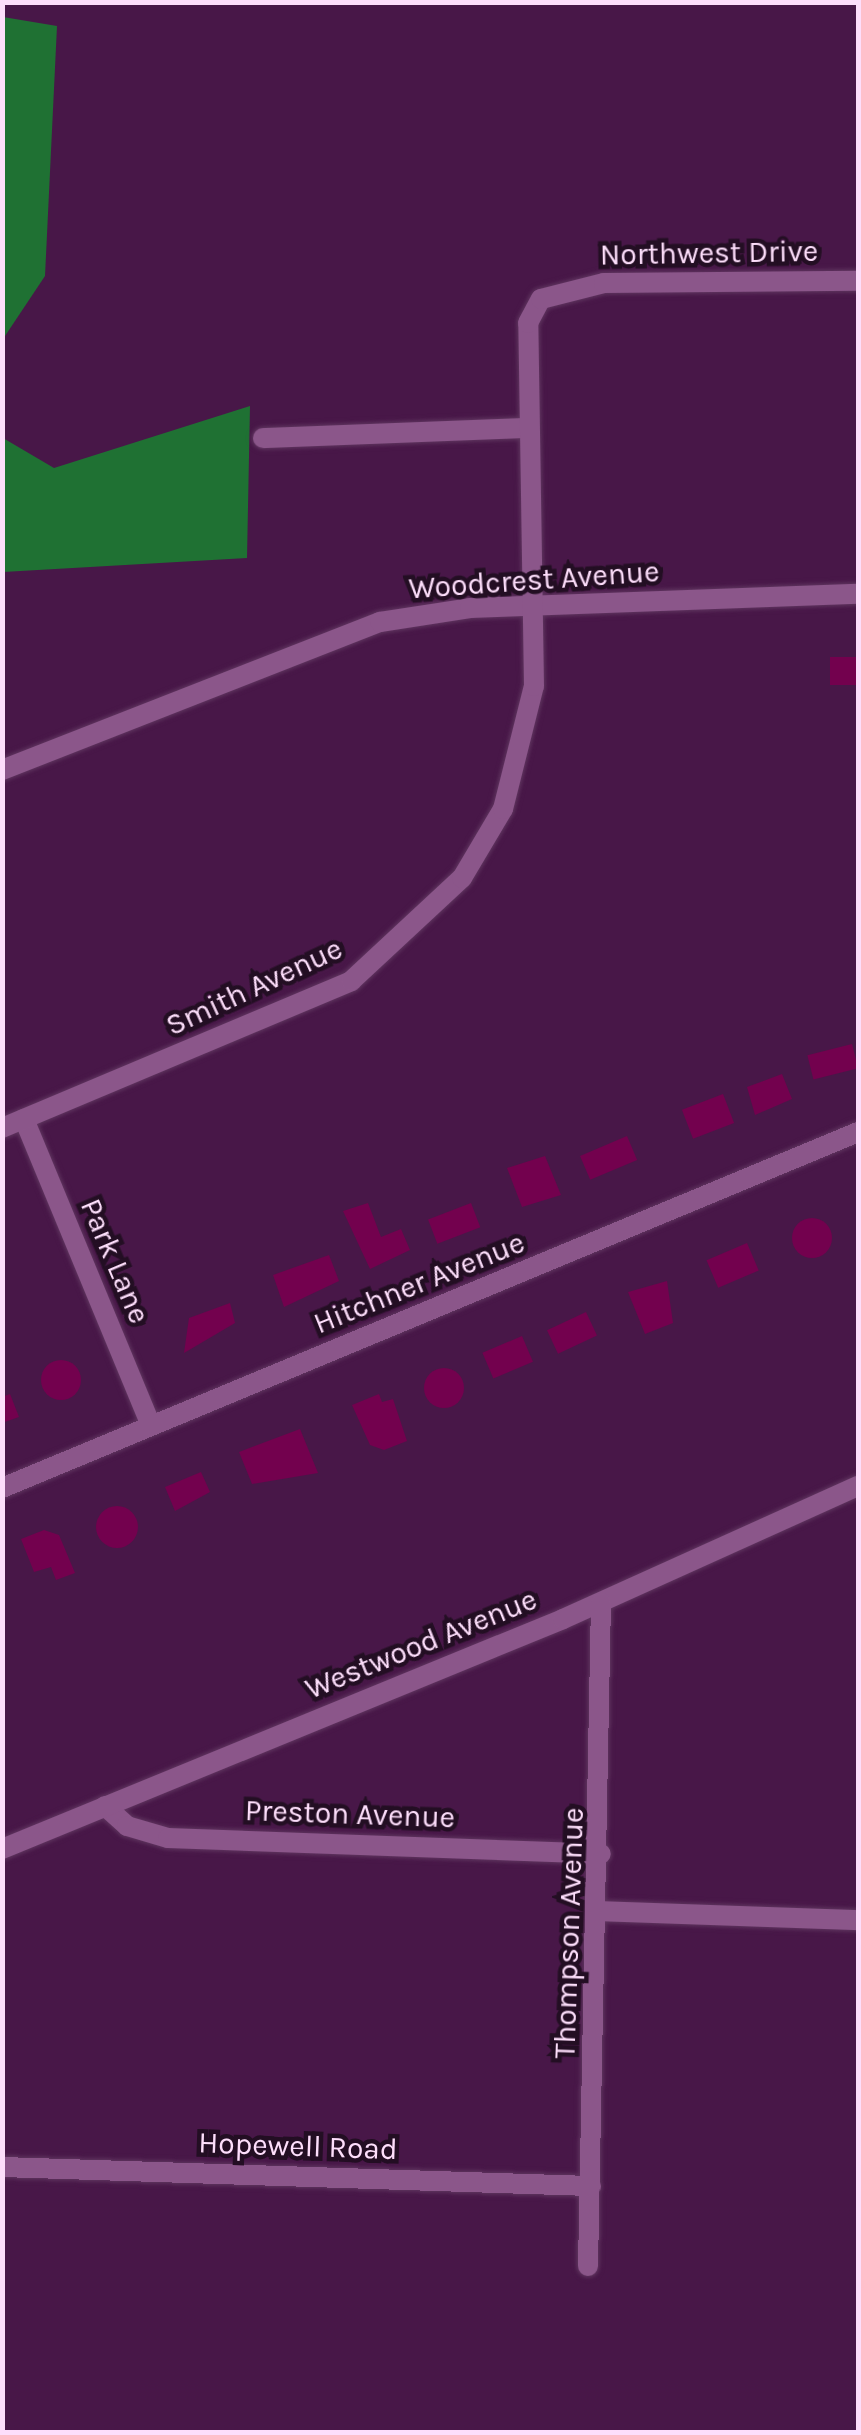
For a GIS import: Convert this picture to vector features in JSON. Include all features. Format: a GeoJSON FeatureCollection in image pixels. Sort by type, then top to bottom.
{"type":"FeatureCollection","features":[{"type":"Feature","properties":{"kind":"street","name":"Northwest Drive"},"geometry":{"type":"LineString","coordinates":[[528,428],[528,323],[553,292],[604,283],[858,282]]}},
{"type":"Feature","properties":{"kind":"street"},"geometry":{"type":"LineString","coordinates":[[262,438],[528,428]]}},
{"type":"Feature","properties":{"kind":"street","name":"Smith Avenue"},"geometry":{"type":"LineString","coordinates":[[2,1128],[351,980],[436,910],[481,847],[516,770],[534,686],[528,428]]}},
{"type":"Feature","properties":{"kind":"street","name":"Woodcrest Avenue"},"geometry":{"type":"LineString","coordinates":[[2,770],[349,630],[535,606],[858,594]]}},
{"type":"Feature","properties":{"kind":"street","name":"Park Lane"},"geometry":{"type":"LineString","coordinates":[[24,1119],[151,1425]]}},
{"type":"Feature","properties":{"kind":"street","name":"Hitchner Avenue"},"geometry":{"type":"LineString","coordinates":[[2,1488],[858,1132]]}},
{"type":"Feature","properties":{"kind":"street","name":"Westwood Avenue"},"geometry":{"type":"LineString","coordinates":[[2,1849],[601,1602],[858,1486]]}},
{"type":"Feature","properties":{"kind":"street","name":"Thompson Avenue"},"geometry":{"type":"LineString","coordinates":[[588,2266],[600,1911],[601,1602]]}},
{"type":"Feature","properties":{"kind":"street","name":"Preston Avenue"},"geometry":{"type":"LineString","coordinates":[[106,1806],[127,1826],[168,1838],[601,1854]]}},
{"type":"Feature","properties":{"kind":"street"},"geometry":{"type":"LineString","coordinates":[[600,1911],[858,1920]]}},
{"type":"Feature","properties":{"kind":"street","name":"Hopewell Road"},"geometry":{"type":"LineString","coordinates":[[2,2167],[591,2186]]}},
{"type":"Feature","properties":{"kind":"green space"},"geometry":{"type":"Polygon","coordinates":[[[3,17],[57,26],[45,276],[3,339],[3,17]]]}},
{"type":"Feature","properties":{"kind":"green space"},"geometry":{"type":"Polygon","coordinates":[[[250,406],[247,558],[3,572],[3,438],[54,468],[250,406]]]}},
{"type":"Feature","properties":{"kind":"building"},"geometry":{"type":"Polygon","coordinates":[[[830,657],[858,657],[858,685],[830,685],[830,657]]]}},
{"type":"Feature","properties":{"kind":"building"},"geometry":{"type":"Polygon","coordinates":[[[852,1044],[858,1068],[813,1079],[807,1055],[852,1044]]]}},
{"type":"Feature","properties":{"kind":"building"},"geometry":{"type":"Polygon","coordinates":[[[782,1074],[792,1099],[755,1115],[747,1087],[782,1074]]]}},
{"type":"Feature","properties":{"kind":"building"},"geometry":{"type":"Polygon","coordinates":[[[723,1094],[734,1123],[693,1139],[682,1110],[723,1094]]]}},
{"type":"Feature","properties":{"kind":"building"},"geometry":{"type":"Polygon","coordinates":[[[627,1136],[637,1160],[590,1180],[580,1156],[627,1136]]]}},
{"type":"Feature","properties":{"kind":"building"},"geometry":{"type":"Polygon","coordinates":[[[545,1156],[561,1195],[522,1207],[507,1168],[545,1156]]]}},
{"type":"Feature","properties":{"kind":"building"},"geometry":{"type":"Polygon","coordinates":[[[368,1203],[381,1237],[401,1229],[410,1250],[370,1269],[343,1211],[368,1203]]]}},
{"type":"Feature","properties":{"kind":"building"},"geometry":{"type":"Polygon","coordinates":[[[471,1203],[480,1227],[437,1244],[428,1219],[471,1203]]]}},
{"type":"Feature","properties":{"kind":"building"},"geometry":{"type":"Polygon","coordinates":[[[812,1218],[826,1224],[832,1238],[826,1252],[812,1258],[798,1252],[792,1238],[798,1224],[812,1218]]]}},
{"type":"Feature","properties":{"kind":"building"},"geometry":{"type":"Polygon","coordinates":[[[747,1243],[759,1271],[718,1288],[706,1260],[747,1243]]]}},
{"type":"Feature","properties":{"kind":"building"},"geometry":{"type":"Polygon","coordinates":[[[329,1255],[339,1281],[284,1307],[273,1275],[329,1255]]]}},
{"type":"Feature","properties":{"kind":"building"},"geometry":{"type":"Polygon","coordinates":[[[667,1281],[673,1323],[645,1334],[628,1292],[667,1281]]]}},
{"type":"Feature","properties":{"kind":"building"},"geometry":{"type":"Polygon","coordinates":[[[230,1303],[235,1323],[184,1353],[189,1318],[230,1303]]]}},
{"type":"Feature","properties":{"kind":"building"},"geometry":{"type":"Polygon","coordinates":[[[586,1312],[597,1336],[558,1354],[547,1330],[586,1312]]]}},
{"type":"Feature","properties":{"kind":"building"},"geometry":{"type":"Polygon","coordinates":[[[522,1336],[533,1362],[493,1379],[482,1353],[522,1336]]]}},
{"type":"Feature","properties":{"kind":"building"},"geometry":{"type":"Polygon","coordinates":[[[61,1360],[75,1366],[81,1380],[75,1394],[61,1400],[47,1394],[41,1380],[47,1366],[61,1360]]]}},
{"type":"Feature","properties":{"kind":"building"},"geometry":{"type":"Polygon","coordinates":[[[444,1368],[458,1374],[464,1388],[458,1402],[444,1408],[430,1402],[424,1388],[430,1374],[444,1368]]]}},
{"type":"Feature","properties":{"kind":"building"},"geometry":{"type":"Polygon","coordinates":[[[10,1394],[19,1417],[2,1423],[2,1397],[10,1394]]]}},
{"type":"Feature","properties":{"kind":"building"},"geometry":{"type":"Polygon","coordinates":[[[379,1394],[382,1402],[393,1399],[407,1441],[384,1450],[370,1445],[352,1405],[379,1394]]]}},
{"type":"Feature","properties":{"kind":"building"},"geometry":{"type":"Polygon","coordinates":[[[300,1429],[318,1473],[252,1484],[239,1452],[300,1429]]]}},
{"type":"Feature","properties":{"kind":"building"},"geometry":{"type":"Polygon","coordinates":[[[201,1472],[210,1492],[175,1511],[165,1487],[201,1472]]]}},
{"type":"Feature","properties":{"kind":"building"},"geometry":{"type":"Polygon","coordinates":[[[117,1506],[132,1512],[138,1527],[132,1542],[117,1548],[102,1542],[96,1527],[102,1512],[117,1506]]]}},
{"type":"Feature","properties":{"kind":"building"},"geometry":{"type":"Polygon","coordinates":[[[44,1530],[59,1535],[75,1573],[56,1580],[51,1567],[34,1572],[21,1539],[44,1530]]]}}]}
